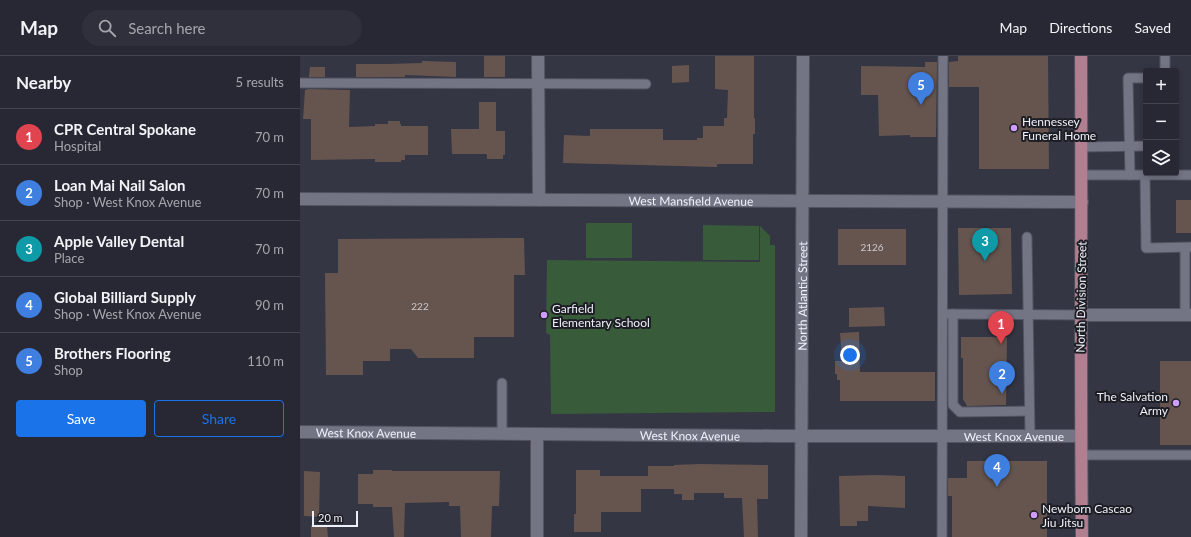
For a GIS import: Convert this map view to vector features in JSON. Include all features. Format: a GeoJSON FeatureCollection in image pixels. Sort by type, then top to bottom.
{"type":"FeatureCollection","features":[{"type":"Feature","properties":{"kind":"main road","name":"North Division Street"},"geometry":{"type":"LineString","coordinates":[[1081,56],[1082,202],[1080,436],[1082,537]]}},
{"type":"Feature","properties":{"kind":"street"},"geometry":{"type":"LineString","coordinates":[[538,56],[539,200]]}},
{"type":"Feature","properties":{"kind":"street","name":"North Atlantic Street"},"geometry":{"type":"LineString","coordinates":[[801,537],[803,56]]}},
{"type":"Feature","properties":{"kind":"street","name":"West Mansfield Avenue"},"geometry":{"type":"LineString","coordinates":[[300,199],[1082,202]]}},
{"type":"Feature","properties":{"kind":"street"},"geometry":{"type":"LineString","coordinates":[[1080,315],[1188,315]]}},
{"type":"Feature","properties":{"kind":"street","name":"West Knox Avenue"},"geometry":{"type":"LineString","coordinates":[[300,432],[801,436],[1080,436]]}},
{"type":"Feature","properties":{"kind":"street"},"geometry":{"type":"LineString","coordinates":[[537,434],[537,537]]}},
{"type":"Feature","properties":{"kind":"lane"},"geometry":{"type":"LineString","coordinates":[[943,56],[943,201],[953,405],[960,412],[1029,411]]}},
{"type":"Feature","properties":{"kind":"lane"},"geometry":{"type":"LineString","coordinates":[[1165,56],[1165,68]]}},
{"type":"Feature","properties":{"kind":"lane"},"geometry":{"type":"LineString","coordinates":[[1130,175],[1128,78],[1143,78]]}},
{"type":"Feature","properties":{"kind":"lane"},"geometry":{"type":"LineString","coordinates":[[300,83],[646,84]]}},
{"type":"Feature","properties":{"kind":"lane"},"geometry":{"type":"LineString","coordinates":[[1082,147],[1143,146]]}},
{"type":"Feature","properties":{"kind":"lane"},"geometry":{"type":"LineString","coordinates":[[1082,176],[1143,175]]}},
{"type":"Feature","properties":{"kind":"lane"},"geometry":{"type":"LineString","coordinates":[[1179,175],[1191,175]]}},
{"type":"Feature","properties":{"kind":"lane"},"geometry":{"type":"LineString","coordinates":[[1145,176],[1146,248],[1188,248],[1188,315]]}},
{"type":"Feature","properties":{"kind":"lane"},"geometry":{"type":"LineString","coordinates":[[1027,237],[1030,436]]}},
{"type":"Feature","properties":{"kind":"lane"},"geometry":{"type":"LineString","coordinates":[[948,314],[1080,315]]}},
{"type":"Feature","properties":{"kind":"lane"},"geometry":{"type":"LineString","coordinates":[[942,537],[943,436],[948,314]]}},
{"type":"Feature","properties":{"kind":"lane"},"geometry":{"type":"LineString","coordinates":[[502,383],[502,434]]}},
{"type":"Feature","properties":{"kind":"lane"},"geometry":{"type":"LineString","coordinates":[[1081,455],[1191,455]]}},
{"type":"Feature","properties":{"kind":"green space"},"geometry":{"type":"Polygon","coordinates":[[[586,223],[632,223],[632,258],[586,258],[586,223]]]}},
{"type":"Feature","properties":{"kind":"green space"},"geometry":{"type":"Polygon","coordinates":[[[703,225],[759,226],[759,260],[703,260],[703,225]]]}},
{"type":"Feature","properties":{"kind":"green space"},"geometry":{"type":"Polygon","coordinates":[[[760,226],[770,236],[770,245],[775,245],[775,412],[551,414],[550,335],[546,333],[547,260],[760,262],[760,226]]]}},
{"type":"Feature","properties":{"kind":"building"},"geometry":{"type":"Polygon","coordinates":[[[484,56],[505,56],[505,77],[484,77],[484,56]]]}},
{"type":"Feature","properties":{"kind":"building"},"geometry":{"type":"Polygon","coordinates":[[[715,56],[754,56],[755,134],[753,134],[753,164],[717,164],[717,167],[563,163],[564,135],[590,136],[590,129],[663,129],[663,140],[697,140],[697,138],[703,138],[703,126],[724,126],[724,118],[727,118],[728,90],[715,89],[715,56]]]}},
{"type":"Feature","properties":{"kind":"building","name":"Hennessey Funeral Home"},"geometry":{"type":"Polygon","coordinates":[[[958,56],[1048,56],[1049,169],[979,169],[979,87],[949,87],[949,62],[958,61],[958,56]]]}},
{"type":"Feature","properties":{"kind":"building"},"geometry":{"type":"Polygon","coordinates":[[[422,61],[456,62],[456,77],[405,75],[405,77],[356,77],[356,64],[422,63],[422,61]]]}},
{"type":"Feature","properties":{"kind":"building"},"geometry":{"type":"Polygon","coordinates":[[[925,62],[937,62],[936,137],[910,137],[910,135],[879,136],[878,95],[861,95],[861,66],[925,67],[925,62]]]}},
{"type":"Feature","properties":{"kind":"building"},"geometry":{"type":"Polygon","coordinates":[[[689,65],[689,82],[672,83],[672,66],[689,65]]]}},
{"type":"Feature","properties":{"kind":"building"},"geometry":{"type":"Polygon","coordinates":[[[310,67],[325,67],[325,77],[309,77],[310,67]]]}},
{"type":"Feature","properties":{"kind":"building"},"geometry":{"type":"Polygon","coordinates":[[[305,90],[350,90],[349,127],[388,124],[388,121],[400,121],[401,126],[428,126],[428,155],[405,155],[405,160],[401,160],[401,162],[375,162],[375,159],[311,160],[311,119],[303,119],[305,90]]]}},
{"type":"Feature","properties":{"kind":"building"},"geometry":{"type":"Polygon","coordinates":[[[479,102],[496,102],[496,131],[505,131],[505,155],[503,155],[503,159],[487,159],[486,154],[452,154],[451,129],[479,129],[479,102]]]}},
{"type":"Feature","properties":{"kind":"building"},"geometry":{"type":"Polygon","coordinates":[[[1176,200],[1191,200],[1191,233],[1176,233],[1176,200]]]}},
{"type":"Feature","properties":{"kind":"building"},"geometry":{"type":"Polygon","coordinates":[[[958,228],[1011,228],[1012,294],[959,295],[958,228]]]}},
{"type":"Feature","properties":{"kind":"building"},"geometry":{"type":"Polygon","coordinates":[[[838,229],[906,229],[906,265],[838,265],[838,229]]]}},
{"type":"Feature","properties":{"kind":"building"},"geometry":{"type":"Polygon","coordinates":[[[524,238],[525,275],[514,275],[514,337],[474,337],[474,358],[418,358],[411,349],[390,349],[390,361],[363,361],[363,375],[326,375],[325,273],[338,273],[338,239],[524,238]]]}},
{"type":"Feature","properties":{"kind":"building"},"geometry":{"type":"Polygon","coordinates":[[[884,307],[885,326],[849,327],[849,308],[884,307]]]}},
{"type":"Feature","properties":{"kind":"building"},"geometry":{"type":"Polygon","coordinates":[[[859,332],[860,372],[935,372],[935,401],[840,401],[840,380],[837,380],[837,374],[835,374],[835,361],[842,361],[840,333],[859,332]]]}},
{"type":"Feature","properties":{"kind":"building"},"geometry":{"type":"Polygon","coordinates":[[[961,337],[1007,337],[1006,405],[967,406],[963,399],[963,358],[961,358],[961,337]]]}},
{"type":"Feature","properties":{"kind":"building","name":"The Salvation Army"},"geometry":{"type":"Polygon","coordinates":[[[1160,361],[1191,361],[1191,445],[1160,445],[1160,361]]]}},
{"type":"Feature","properties":{"kind":"building"},"geometry":{"type":"Polygon","coordinates":[[[967,461],[1047,461],[1047,537],[952,537],[952,496],[948,496],[948,478],[967,478],[967,461]]]}},
{"type":"Feature","properties":{"kind":"building"},"geometry":{"type":"Polygon","coordinates":[[[699,464],[768,465],[768,499],[757,499],[758,537],[744,537],[742,498],[724,498],[724,493],[694,493],[694,500],[682,500],[682,494],[674,494],[674,489],[641,489],[641,512],[601,512],[601,532],[574,532],[574,514],[576,514],[576,470],[600,470],[600,476],[648,476],[648,466],[699,464]]]}},
{"type":"Feature","properties":{"kind":"building"},"geometry":{"type":"Polygon","coordinates":[[[373,470],[500,471],[499,506],[492,506],[491,537],[461,537],[460,506],[449,506],[449,502],[405,503],[404,537],[394,537],[392,507],[373,507],[373,504],[358,504],[358,474],[373,474],[373,470]]]}},
{"type":"Feature","properties":{"kind":"building"},"geometry":{"type":"Polygon","coordinates":[[[304,471],[320,472],[319,517],[304,516],[304,471]]]}},
{"type":"Feature","properties":{"kind":"building"},"geometry":{"type":"Polygon","coordinates":[[[839,476],[905,476],[905,508],[868,506],[868,521],[857,521],[857,526],[840,526],[839,476]]]}},
{"type":"Feature","properties":{"kind":"building"},"geometry":{"type":"Polygon","coordinates":[[[311,525],[327,525],[328,537],[311,537],[311,525]]]}},
{"type":"Feature","properties":{"kind":"place","name":"Brothers Flooring"},"geometry":{"type":"Point","coordinates":[921,105]}},
{"type":"Feature","properties":{"kind":"place","name":"Hennessey Funeral Home"},"geometry":{"type":"Point","coordinates":[1014,128]}},
{"type":"Feature","properties":{"kind":"place","name":"Apple Valley Dental"},"geometry":{"type":"Point","coordinates":[985,261]}},
{"type":"Feature","properties":{"kind":"place","name":"Garfield Elementary School"},"geometry":{"type":"Point","coordinates":[544,315]}},
{"type":"Feature","properties":{"kind":"place","name":"CPR Central Spokane"},"geometry":{"type":"Point","coordinates":[1001,344]}},
{"type":"Feature","properties":{"kind":"place","name":"Loan Mai Nail Salon"},"geometry":{"type":"Point","coordinates":[1002,394]}},
{"type":"Feature","properties":{"kind":"place","name":"The Salvation Army"},"geometry":{"type":"Point","coordinates":[1176,403]}},
{"type":"Feature","properties":{"kind":"place","name":"Global Billiard Supply"},"geometry":{"type":"Point","coordinates":[997,487]}},
{"type":"Feature","properties":{"kind":"place","name":"Newborn Cascao Jiu Jitsu"},"geometry":{"type":"Point","coordinates":[1034,515]}}]}
